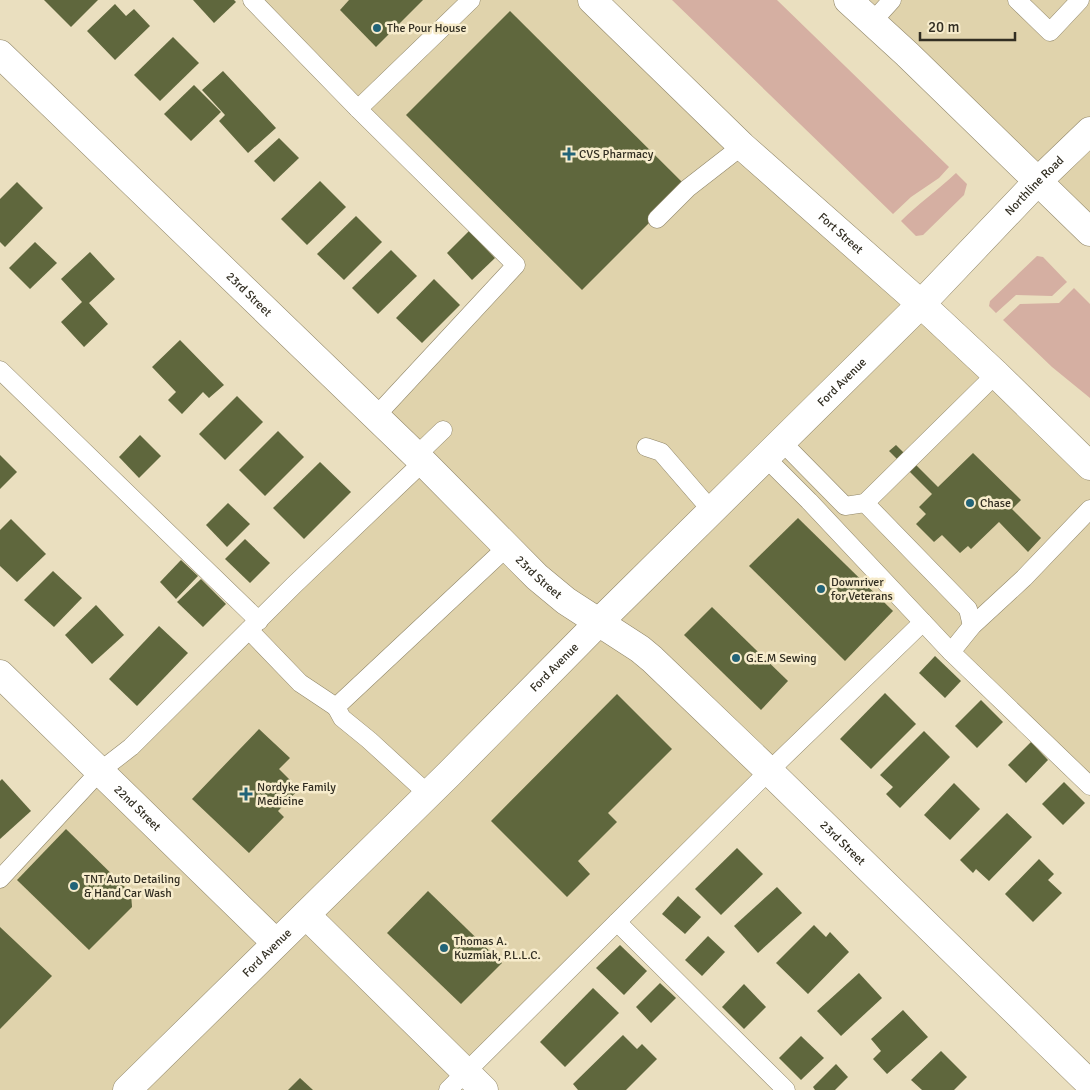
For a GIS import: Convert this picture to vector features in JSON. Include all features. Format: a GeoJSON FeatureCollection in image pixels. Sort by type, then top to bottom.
{"type":"FeatureCollection","features":[{"type":"Feature","properties":{"kind":"main road","name":"Fort Street"},"geometry":{"type":"LineString","coordinates":[[592,0],[742,146],[921,304],[1090,466]]}},
{"type":"Feature","properties":{"kind":"main road"},"geometry":{"type":"LineString","coordinates":[[848,0],[1090,232]]}},
{"type":"Feature","properties":{"kind":"main road","name":"23rd Street"},"geometry":{"type":"LineString","coordinates":[[0,54],[420,459],[537,577],[566,601],[640,649],[769,770],[1090,1084]]}},
{"type":"Feature","properties":{"kind":"main road","name":"Northline Road"},"geometry":{"type":"LineString","coordinates":[[980,242],[1090,130]]}},
{"type":"Feature","properties":{"kind":"main road","name":"Ford Avenue"},"geometry":{"type":"LineString","coordinates":[[127,1090],[306,915],[921,304],[980,242]]}},
{"type":"Feature","properties":{"kind":"main road","name":"22nd Street"},"geometry":{"type":"LineString","coordinates":[[0,674],[276,943]]}},
{"type":"Feature","properties":{"kind":"main road"},"geometry":{"type":"LineString","coordinates":[[306,915],[466,1084]]}},
{"type":"Feature","properties":{"kind":"lane"},"geometry":{"type":"LineString","coordinates":[[252,0],[358,109],[516,265],[375,417]]}},
{"type":"Feature","properties":{"kind":"lane"},"geometry":{"type":"LineString","coordinates":[[358,109],[471,0]]}},
{"type":"Feature","properties":{"kind":"lane"},"geometry":{"type":"LineString","coordinates":[[872,22],[892,0]]}},
{"type":"Feature","properties":{"kind":"lane"},"geometry":{"type":"LineString","coordinates":[[1017,0],[1050,32],[1080,0]]}},
{"type":"Feature","properties":{"kind":"lane"},"geometry":{"type":"LineString","coordinates":[[657,219],[688,188],[742,146]]}},
{"type":"Feature","properties":{"kind":"lane"},"geometry":{"type":"LineString","coordinates":[[0,370],[254,626],[300,683],[336,707],[342,718],[428,794]]}},
{"type":"Feature","properties":{"kind":"lane"},"geometry":{"type":"LineString","coordinates":[[774,450],[845,506],[864,503],[996,374]]}},
{"type":"Feature","properties":{"kind":"lane"},"geometry":{"type":"LineString","coordinates":[[0,879],[100,771],[131,747],[254,626],[420,459],[443,430]]}},
{"type":"Feature","properties":{"kind":"lane"},"geometry":{"type":"LineString","coordinates":[[646,447],[661,452],[712,510]]}},
{"type":"Feature","properties":{"kind":"lane"},"geometry":{"type":"LineString","coordinates":[[774,450],[809,501],[922,622],[1090,786]]}},
{"type":"Feature","properties":{"kind":"lane"},"geometry":{"type":"LineString","coordinates":[[864,503],[968,609],[972,626]]}},
{"type":"Feature","properties":{"kind":"lane"},"geometry":{"type":"LineString","coordinates":[[951,652],[972,626],[1024,578],[1090,509]]}},
{"type":"Feature","properties":{"kind":"lane"},"geometry":{"type":"LineString","coordinates":[[336,707],[507,547]]}},
{"type":"Feature","properties":{"kind":"lane"},"geometry":{"type":"LineString","coordinates":[[466,1084],[617,922],[769,770],[922,622]]}},
{"type":"Feature","properties":{"kind":"lane"},"geometry":{"type":"LineString","coordinates":[[617,922],[786,1090]]}},
{"type":"Feature","properties":{"kind":"shaded area"},"geometry":{"type":"Polygon","coordinates":[[[252,0],[592,0],[1090,466],[1090,786],[923,623],[448,1090],[0,1090],[0,876],[131,747],[416,456],[375,417],[516,265],[252,0]]]}},
{"type":"Feature","properties":{"kind":"shaded area"},"geometry":{"type":"Polygon","coordinates":[[[672,0],[777,0],[949,167],[939,178],[911,197],[893,214],[672,0]]]}},
{"type":"Feature","properties":{"kind":"shaded area"},"geometry":{"type":"Polygon","coordinates":[[[848,0],[1090,0],[1090,232],[848,0]]]}},
{"type":"Feature","properties":{"kind":"shaded area"},"geometry":{"type":"Polygon","coordinates":[[[956,173],[967,184],[964,195],[923,235],[916,236],[901,221],[956,173]]]}},
{"type":"Feature","properties":{"kind":"shaded area"},"geometry":{"type":"Polygon","coordinates":[[[1037,256],[1043,257],[1067,282],[1052,296],[1016,295],[996,313],[989,306],[990,301],[1037,256]]]}},
{"type":"Feature","properties":{"kind":"shaded area"},"geometry":{"type":"Polygon","coordinates":[[[1074,288],[1090,304],[1090,398],[1052,367],[1003,320],[1020,304],[1059,303],[1074,288]]]}},
{"type":"Feature","properties":{"kind":"building"},"geometry":{"type":"Polygon","coordinates":[[[44,0],[98,0],[71,27],[44,0]]]}},
{"type":"Feature","properties":{"kind":"building"},"geometry":{"type":"Polygon","coordinates":[[[193,0],[234,0],[236,2],[214,23],[193,0]]]}},
{"type":"Feature","properties":{"kind":"building","name":"The Pour House"},"geometry":{"type":"Polygon","coordinates":[[[349,0],[423,0],[376,47],[340,10],[349,0]]]}},
{"type":"Feature","properties":{"kind":"building"},"geometry":{"type":"Polygon","coordinates":[[[115,4],[126,16],[134,9],[150,26],[115,60],[87,31],[115,4]]]}},
{"type":"Feature","properties":{"kind":"building","name":"CVS Pharmacy"},"geometry":{"type":"Polygon","coordinates":[[[510,11],[686,186],[582,290],[406,115],[510,11]]]}},
{"type":"Feature","properties":{"kind":"building"},"geometry":{"type":"Polygon","coordinates":[[[173,37],[199,63],[160,101],[134,75],[173,37]]]}},
{"type":"Feature","properties":{"kind":"building"},"geometry":{"type":"Polygon","coordinates":[[[223,71],[276,128],[248,153],[219,121],[225,115],[202,90],[223,71]]]}},
{"type":"Feature","properties":{"kind":"building"},"geometry":{"type":"Polygon","coordinates":[[[194,85],[221,112],[191,141],[164,114],[194,85]]]}},
{"type":"Feature","properties":{"kind":"building"},"geometry":{"type":"Polygon","coordinates":[[[279,138],[299,158],[274,182],[254,161],[279,138]]]}},
{"type":"Feature","properties":{"kind":"building"},"geometry":{"type":"Polygon","coordinates":[[[320,181],[346,207],[307,245],[281,219],[320,181]]]}},
{"type":"Feature","properties":{"kind":"building"},"geometry":{"type":"Polygon","coordinates":[[[17,182],[43,208],[5,247],[0,242],[0,199],[17,182]]]}},
{"type":"Feature","properties":{"kind":"building"},"geometry":{"type":"Polygon","coordinates":[[[356,216],[382,242],[344,280],[317,254],[356,216]]]}},
{"type":"Feature","properties":{"kind":"building"},"geometry":{"type":"Polygon","coordinates":[[[469,231],[495,258],[472,280],[447,253],[469,231]]]}},
{"type":"Feature","properties":{"kind":"building"},"geometry":{"type":"Polygon","coordinates":[[[35,242],[57,263],[30,289],[9,268],[35,242]]]}},
{"type":"Feature","properties":{"kind":"building"},"geometry":{"type":"Polygon","coordinates":[[[391,250],[417,276],[378,314],[352,288],[391,250]]]}},
{"type":"Feature","properties":{"kind":"building"},"geometry":{"type":"Polygon","coordinates":[[[90,252],[115,279],[89,303],[108,324],[84,347],[61,322],[82,302],[61,279],[90,252]]]}},
{"type":"Feature","properties":{"kind":"building"},"geometry":{"type":"Polygon","coordinates":[[[434,279],[460,305],[422,343],[396,318],[434,279]]]}},
{"type":"Feature","properties":{"kind":"building"},"geometry":{"type":"Polygon","coordinates":[[[180,340],[224,385],[209,398],[203,392],[182,414],[168,400],[176,392],[152,367],[180,340]]]}},
{"type":"Feature","properties":{"kind":"building"},"geometry":{"type":"Polygon","coordinates":[[[237,396],[263,422],[225,460],[199,434],[237,396]]]}},
{"type":"Feature","properties":{"kind":"building"},"geometry":{"type":"Polygon","coordinates":[[[278,431],[304,457],[265,496],[239,470],[278,431]]]}},
{"type":"Feature","properties":{"kind":"building"},"geometry":{"type":"Polygon","coordinates":[[[140,435],[161,456],[139,478],[119,457],[140,435]]]}},
{"type":"Feature","properties":{"kind":"building","name":"Chase"},"geometry":{"type":"Polygon","coordinates":[[[896,445],[938,487],[973,453],[1021,500],[1012,509],[1041,538],[1028,552],[999,522],[971,549],[968,546],[960,553],[942,535],[934,542],[916,524],[926,514],[919,507],[932,494],[889,451],[896,445]]]}},
{"type":"Feature","properties":{"kind":"building"},"geometry":{"type":"Polygon","coordinates":[[[0,455],[17,472],[0,489],[0,455]]]}},
{"type":"Feature","properties":{"kind":"building"},"geometry":{"type":"Polygon","coordinates":[[[320,462],[351,492],[304,539],[273,508],[320,462]]]}},
{"type":"Feature","properties":{"kind":"building"},"geometry":{"type":"Polygon","coordinates":[[[228,503],[250,524],[227,547],[206,525],[228,503]]]}},
{"type":"Feature","properties":{"kind":"building","name":"Downriver for Veterans"},"geometry":{"type":"Polygon","coordinates":[[[798,518],[893,611],[845,661],[749,566],[798,518]]]}},
{"type":"Feature","properties":{"kind":"building"},"geometry":{"type":"Polygon","coordinates":[[[11,519],[46,554],[17,582],[0,566],[0,530],[11,519]]]}},
{"type":"Feature","properties":{"kind":"building"},"geometry":{"type":"Polygon","coordinates":[[[245,539],[270,563],[250,583],[225,559],[245,539]]]}},
{"type":"Feature","properties":{"kind":"building"},"geometry":{"type":"Polygon","coordinates":[[[181,560],[198,576],[176,599],[160,582],[181,560]]]}},
{"type":"Feature","properties":{"kind":"building"},"geometry":{"type":"Polygon","coordinates":[[[53,571],[82,598],[54,627],[24,600],[53,571]]]}},
{"type":"Feature","properties":{"kind":"building"},"geometry":{"type":"Polygon","coordinates":[[[201,579],[226,604],[203,627],[177,602],[201,579]]]}},
{"type":"Feature","properties":{"kind":"building"},"geometry":{"type":"Polygon","coordinates":[[[96,605],[124,635],[92,664],[65,635],[96,605]]]}},
{"type":"Feature","properties":{"kind":"building","name":"G.E.M Sewing"},"geometry":{"type":"Polygon","coordinates":[[[712,607],[788,681],[761,710],[684,635],[712,607]]]}},
{"type":"Feature","properties":{"kind":"building"},"geometry":{"type":"Polygon","coordinates":[[[159,626],[188,653],[137,706],[109,679],[159,626]]]}},
{"type":"Feature","properties":{"kind":"building"},"geometry":{"type":"Polygon","coordinates":[[[935,656],[961,681],[945,698],[919,673],[935,656]]]}},
{"type":"Feature","properties":{"kind":"building"},"geometry":{"type":"Polygon","coordinates":[[[885,693],[916,724],[871,769],[840,739],[885,693]]]}},
{"type":"Feature","properties":{"kind":"building"},"geometry":{"type":"Polygon","coordinates":[[[617,694],[672,749],[608,813],[617,822],[578,861],[590,874],[567,897],[491,821],[617,694]]]}},
{"type":"Feature","properties":{"kind":"building"},"geometry":{"type":"Polygon","coordinates":[[[981,700],[1003,722],[977,748],[955,726],[981,700]]]}},
{"type":"Feature","properties":{"kind":"building","name":"Nordyke Family Medicine"},"geometry":{"type":"Polygon","coordinates":[[[259,729],[290,758],[279,769],[299,789],[278,811],[284,817],[249,853],[192,799],[259,729]]]}},
{"type":"Feature","properties":{"kind":"building"},"geometry":{"type":"Polygon","coordinates":[[[924,731],[950,757],[900,808],[886,794],[893,787],[880,775],[924,731]]]}},
{"type":"Feature","properties":{"kind":"building"},"geometry":{"type":"Polygon","coordinates":[[[1031,742],[1048,760],[1026,783],[1008,765],[1031,742]]]}},
{"type":"Feature","properties":{"kind":"building"},"geometry":{"type":"Polygon","coordinates":[[[2,779],[31,811],[0,839],[0,781],[2,779]]]}},
{"type":"Feature","properties":{"kind":"building"},"geometry":{"type":"Polygon","coordinates":[[[1064,782],[1085,803],[1063,825],[1042,804],[1064,782]]]}},
{"type":"Feature","properties":{"kind":"building"},"geometry":{"type":"Polygon","coordinates":[[[954,783],[980,809],[950,840],[924,815],[954,783]]]}},
{"type":"Feature","properties":{"kind":"building"},"geometry":{"type":"Polygon","coordinates":[[[1007,813],[1032,837],[989,881],[976,869],[973,873],[960,860],[1007,813]]]}},
{"type":"Feature","properties":{"kind":"building","name":"TNT Auto Detailing & Hand Car Wash"},"geometry":{"type":"Polygon","coordinates":[[[66,829],[131,893],[132,907],[89,950],[17,880],[66,829]]]}},
{"type":"Feature","properties":{"kind":"building"},"geometry":{"type":"Polygon","coordinates":[[[737,848],[763,874],[721,915],[695,889],[737,848]]]}},
{"type":"Feature","properties":{"kind":"building"},"geometry":{"type":"Polygon","coordinates":[[[1039,859],[1054,874],[1048,880],[1062,893],[1033,922],[1005,894],[1039,859]]]}},
{"type":"Feature","properties":{"kind":"building"},"geometry":{"type":"Polygon","coordinates":[[[777,887],[802,913],[758,953],[734,926],[777,887]]]}},
{"type":"Feature","properties":{"kind":"building","name":"Thomas A. Kuzmiak, P.L.L.C."},"geometry":{"type":"Polygon","coordinates":[[[428,891],[502,963],[461,1004],[387,933],[428,891]]]}},
{"type":"Feature","properties":{"kind":"building"},"geometry":{"type":"Polygon","coordinates":[[[678,896],[701,917],[685,934],[662,914],[678,896]]]}},
{"type":"Feature","properties":{"kind":"building"},"geometry":{"type":"Polygon","coordinates":[[[814,925],[826,937],[830,932],[849,952],[808,994],[776,963],[814,925]]]}},
{"type":"Feature","properties":{"kind":"building"},"geometry":{"type":"Polygon","coordinates":[[[0,927],[52,976],[0,1029],[0,927]]]}},
{"type":"Feature","properties":{"kind":"building"},"geometry":{"type":"Polygon","coordinates":[[[708,936],[725,952],[702,976],[685,960],[708,936]]]}},
{"type":"Feature","properties":{"kind":"building"},"geometry":{"type":"Polygon","coordinates":[[[620,945],[647,971],[624,995],[596,968],[620,945]]]}},
{"type":"Feature","properties":{"kind":"building"},"geometry":{"type":"Polygon","coordinates":[[[859,973],[882,998],[841,1036],[817,1011],[859,973]]]}},
{"type":"Feature","properties":{"kind":"building"},"geometry":{"type":"Polygon","coordinates":[[[660,983],[676,998],[651,1023],[636,1007],[660,983]]]}},
{"type":"Feature","properties":{"kind":"building"},"geometry":{"type":"Polygon","coordinates":[[[744,984],[766,1007],[744,1029],[722,1007],[744,984]]]}},
{"type":"Feature","properties":{"kind":"building"},"geometry":{"type":"Polygon","coordinates":[[[593,988],[619,1013],[565,1067],[540,1042],[593,988]]]}},
{"type":"Feature","properties":{"kind":"building"},"geometry":{"type":"Polygon","coordinates":[[[903,1010],[928,1037],[887,1074],[873,1059],[881,1051],[871,1039],[903,1010]]]}},
{"type":"Feature","properties":{"kind":"building"},"geometry":{"type":"Polygon","coordinates":[[[623,1035],[637,1049],[642,1044],[657,1059],[626,1090],[578,1090],[573,1084],[623,1035]]]}},
{"type":"Feature","properties":{"kind":"building"},"geometry":{"type":"Polygon","coordinates":[[[801,1036],[824,1058],[801,1080],[779,1058],[801,1036]]]}},
{"type":"Feature","properties":{"kind":"building"},"geometry":{"type":"Polygon","coordinates":[[[941,1051],[967,1077],[954,1090],[922,1090],[911,1080],[941,1051]]]}},
{"type":"Feature","properties":{"kind":"building"},"geometry":{"type":"Polygon","coordinates":[[[836,1064],[848,1077],[835,1090],[815,1090],[813,1087],[836,1064]]]}},
{"type":"Feature","properties":{"kind":"building"},"geometry":{"type":"Polygon","coordinates":[[[300,1078],[313,1090],[288,1090],[300,1078]]]}},
{"type":"Feature","properties":{"kind":"place","name":"The Pour House"},"geometry":{"type":"Point","coordinates":[377,28]}},
{"type":"Feature","properties":{"kind":"place","name":"CVS Pharmacy"},"geometry":{"type":"Point","coordinates":[569,154]}},
{"type":"Feature","properties":{"kind":"place","name":"Chase"},"geometry":{"type":"Point","coordinates":[970,503]}},
{"type":"Feature","properties":{"kind":"place","name":"Downriver for Veterans"},"geometry":{"type":"Point","coordinates":[821,589]}},
{"type":"Feature","properties":{"kind":"place","name":"G.E.M Sewing"},"geometry":{"type":"Point","coordinates":[736,658]}},
{"type":"Feature","properties":{"kind":"place","name":"Nordyke Family Medicine"},"geometry":{"type":"Point","coordinates":[246,794]}},
{"type":"Feature","properties":{"kind":"place","name":"TNT Auto Detailing & Hand Car Wash"},"geometry":{"type":"Point","coordinates":[74,886]}},
{"type":"Feature","properties":{"kind":"place","name":"Thomas A. Kuzmiak, P.L.L.C."},"geometry":{"type":"Point","coordinates":[444,948]}}]}
